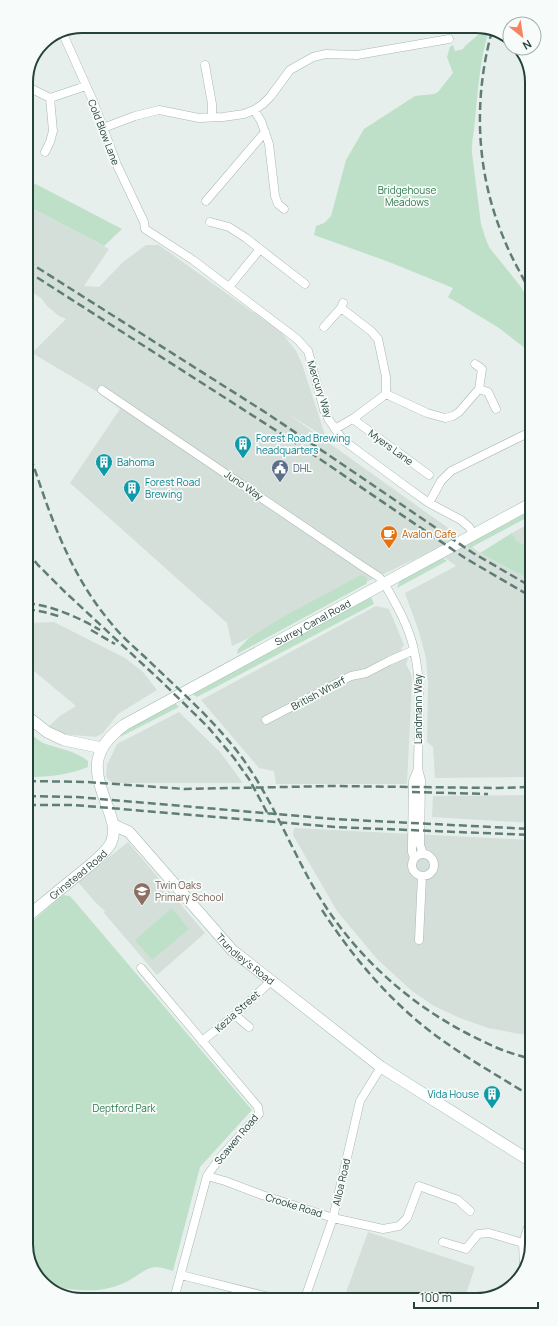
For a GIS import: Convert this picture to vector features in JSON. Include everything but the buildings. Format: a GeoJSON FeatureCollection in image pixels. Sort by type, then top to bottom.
{"type":"FeatureCollection","features":[{"type":"Feature","properties":{"kind":"main road","name":"Surrey Canal Road"},"geometry":{"type":"LineString","coordinates":[[102,748],[117,730],[124,725],[525,507]]}},
{"type":"Feature","properties":{"kind":"main road"},"geometry":{"type":"LineString","coordinates":[[33,722],[47,732],[64,740],[102,748],[98,756],[98,782],[114,825]]}},
{"type":"Feature","properties":{"kind":"main road","name":"Grinstead Road"},"geometry":{"type":"LineString","coordinates":[[33,912],[99,857],[110,845],[114,835],[114,825]]}},
{"type":"Feature","properties":{"kind":"main road","name":"Trundley's Road"},"geometry":{"type":"LineString","coordinates":[[114,825],[129,832],[232,950],[381,1067],[525,1158]]}},
{"type":"Feature","properties":{"kind":"street","name":"Cold Blow Lane"},"geometry":{"type":"LineString","coordinates":[[64,37],[86,86],[124,182],[144,222],[145,228]]}},
{"type":"Feature","properties":{"kind":"street"},"geometry":{"type":"LineString","coordinates":[[103,128],[135,116],[159,110],[200,118],[244,114],[263,104],[290,70],[313,57],[326,54],[357,55],[449,39]]}},
{"type":"Feature","properties":{"kind":"street"},"geometry":{"type":"LineString","coordinates":[[205,65],[211,98],[212,117]]}},
{"type":"Feature","properties":{"kind":"street"},"geometry":{"type":"LineString","coordinates":[[33,90],[50,98],[55,98],[86,86]]}},
{"type":"Feature","properties":{"kind":"street"},"geometry":{"type":"LineString","coordinates":[[44,152],[50,142],[53,131],[50,98]]}},
{"type":"Feature","properties":{"kind":"street"},"geometry":{"type":"LineString","coordinates":[[254,110],[269,144],[275,196],[278,204],[284,209]]}},
{"type":"Feature","properties":{"kind":"street"},"geometry":{"type":"LineString","coordinates":[[206,201],[265,132]]}},
{"type":"Feature","properties":{"kind":"street"},"geometry":{"type":"LineString","coordinates":[[210,222],[229,227],[246,238],[304,284]]}},
{"type":"Feature","properties":{"kind":"street","name":"Mercury Way"},"geometry":{"type":"LineString","coordinates":[[145,228],[194,260],[297,339],[308,351],[324,410],[334,429],[343,440],[429,502],[461,520],[469,527],[474,535]]}},
{"type":"Feature","properties":{"kind":"street"},"geometry":{"type":"LineString","coordinates":[[229,287],[260,249]]}},
{"type":"Feature","properties":{"kind":"street"},"geometry":{"type":"LineString","coordinates":[[324,326],[342,306],[371,331],[378,339],[386,377],[386,394]]}},
{"type":"Feature","properties":{"kind":"street"},"geometry":{"type":"LineString","coordinates":[[386,394],[427,412],[445,418],[452,416],[459,412],[479,389],[482,369],[475,364]]}},
{"type":"Feature","properties":{"kind":"street"},"geometry":{"type":"LineString","coordinates":[[479,389],[488,392],[496,410]]}},
{"type":"Feature","properties":{"kind":"street","name":"Juno Way"},"geometry":{"type":"LineString","coordinates":[[102,390],[379,577],[384,583]]}},
{"type":"Feature","properties":{"kind":"street"},"geometry":{"type":"LineString","coordinates":[[334,429],[354,418],[386,394]]}},
{"type":"Feature","properties":{"kind":"street","name":"Myers Lane"},"geometry":{"type":"LineString","coordinates":[[354,418],[357,422],[429,475]]}},
{"type":"Feature","properties":{"kind":"street"},"geometry":{"type":"LineString","coordinates":[[429,502],[441,481],[451,471],[525,434]]}},
{"type":"Feature","properties":{"kind":"street","name":"Landmann Way"},"geometry":{"type":"LineString","coordinates":[[384,583],[405,623],[414,650],[419,685],[418,769],[421,780],[420,845],[423,854],[430,856],[434,863],[432,871],[429,874],[422,876]]}},
{"type":"Feature","properties":{"kind":"street","name":"British Wharf"},"geometry":{"type":"LineString","coordinates":[[266,720],[351,676],[366,673],[414,650]]}},
{"type":"Feature","properties":{"kind":"street","name":"Landmann Way"},"geometry":{"type":"LineString","coordinates":[[413,861],[413,781],[418,769]]}},
{"type":"Feature","properties":{"kind":"street"},"geometry":{"type":"LineString","coordinates":[[418,940],[422,876],[414,871],[413,861],[417,856],[423,854]]}},
{"type":"Feature","properties":{"kind":"street","name":"Scawen Road"},"geometry":{"type":"LineString","coordinates":[[141,968],[258,1106],[259,1114],[219,1159],[207,1176],[176,1293]]}},
{"type":"Feature","properties":{"kind":"street","name":"Kezia Street"},"geometry":{"type":"LineString","coordinates":[[202,1041],[235,1015],[271,981]]}},
{"type":"Feature","properties":{"kind":"street"},"geometry":{"type":"LineString","coordinates":[[235,1015],[249,1027]]}},
{"type":"Feature","properties":{"kind":"street","name":"Alloa Road"},"geometry":{"type":"LineString","coordinates":[[306,1293],[333,1218],[360,1101],[381,1067]]}},
{"type":"Feature","properties":{"kind":"street","name":"Crooke Road"},"geometry":{"type":"LineString","coordinates":[[207,1176],[262,1196],[333,1218],[383,1229],[399,1226],[407,1218],[419,1186],[458,1200],[470,1211]]}},
{"type":"Feature","properties":{"kind":"street"},"geometry":{"type":"LineString","coordinates":[[443,1242],[466,1249],[478,1234],[489,1233],[522,1243]]}},
{"type":"Feature","properties":{"kind":"street"},"geometry":{"type":"LineString","coordinates":[[523,1257],[522,1243],[525,1235]]}},
{"type":"Feature","properties":{"kind":"street"},"geometry":{"type":"LineString","coordinates":[[181,1274],[257,1293]]}},
{"type":"Feature","properties":{"kind":"shaded area"},"geometry":{"type":"Polygon","coordinates":[[[33,209],[109,249],[84,286],[99,287],[123,262],[146,245],[159,245],[282,333],[296,351],[302,364],[326,438],[287,413],[451,530],[480,553],[525,577],[525,777],[435,778],[433,747],[427,742],[428,683],[426,658],[419,632],[405,593],[456,566],[434,550],[232,646],[227,623],[70,483],[120,409],[96,391],[33,354],[66,319],[59,316],[47,306],[41,298],[33,293],[33,209]]]}},
{"type":"Feature","properties":{"kind":"shaded area"},"geometry":{"type":"Polygon","coordinates":[[[525,526],[525,546],[516,540],[512,533],[525,526]]]}},
{"type":"Feature","properties":{"kind":"shaded area"},"geometry":{"type":"Polygon","coordinates":[[[376,606],[389,609],[404,645],[401,649],[408,659],[406,664],[411,674],[412,680],[407,784],[276,784],[274,771],[259,768],[201,700],[376,606]]]}},
{"type":"Feature","properties":{"kind":"shaded area"},"geometry":{"type":"Polygon","coordinates":[[[54,622],[125,658],[143,672],[157,690],[118,714],[103,733],[96,737],[62,734],[48,727],[60,716],[76,706],[33,670],[33,623],[54,622]]]}},
{"type":"Feature","properties":{"kind":"shaded area"},"geometry":{"type":"Polygon","coordinates":[[[179,712],[220,752],[243,783],[112,783],[106,777],[107,765],[117,744],[179,712]]]}},
{"type":"Feature","properties":{"kind":"shaded area"},"geometry":{"type":"Polygon","coordinates":[[[525,795],[525,823],[432,817],[433,796],[525,795]]]}},
{"type":"Feature","properties":{"kind":"shaded area"},"geometry":{"type":"Polygon","coordinates":[[[294,828],[525,840],[525,1035],[488,1028],[460,1018],[434,1006],[412,991],[377,959],[337,911],[293,835],[294,828]]]}},
{"type":"Feature","properties":{"kind":"shaded area","name":"Twin Oaks Primary School"},"geometry":{"type":"Polygon","coordinates":[[[128,842],[205,933],[157,975],[104,913],[105,911],[78,882],[128,842]]]}},
{"type":"Feature","properties":{"kind":"shaded area"},"geometry":{"type":"Polygon","coordinates":[[[368,1232],[475,1267],[466,1293],[346,1293],[368,1232]]]}},
{"type":"Feature","properties":{"kind":"green space","name":"Bridgehouse Meadows"},"geometry":{"type":"Polygon","coordinates":[[[480,33],[488,35],[483,52],[480,74],[472,153],[481,224],[485,237],[489,247],[525,294],[525,348],[499,328],[448,297],[453,288],[389,262],[314,235],[316,226],[324,223],[331,216],[346,160],[364,129],[415,96],[434,94],[438,92],[453,73],[447,57],[450,47],[453,45],[455,51],[463,49],[480,33]]]}},
{"type":"Feature","properties":{"kind":"green space"},"geometry":{"type":"Polygon","coordinates":[[[33,183],[122,229],[104,246],[33,209],[33,183]]]}},
{"type":"Feature","properties":{"kind":"green space"},"geometry":{"type":"Polygon","coordinates":[[[525,514],[525,519],[470,548],[466,545],[525,514]]]}},
{"type":"Feature","properties":{"kind":"green space"},"geometry":{"type":"Polygon","coordinates":[[[512,533],[516,540],[525,546],[525,577],[480,553],[512,533]]]}},
{"type":"Feature","properties":{"kind":"green space"},"geometry":{"type":"Polygon","coordinates":[[[443,558],[447,561],[397,588],[400,580],[443,558]]]}},
{"type":"Feature","properties":{"kind":"green space"},"geometry":{"type":"Polygon","coordinates":[[[361,575],[366,577],[366,584],[237,654],[238,649],[248,639],[279,619],[361,575]]]}},
{"type":"Feature","properties":{"kind":"green space"},"geometry":{"type":"Polygon","coordinates":[[[371,597],[374,604],[197,697],[192,694],[371,597]]]}},
{"type":"Feature","properties":{"kind":"green space"},"geometry":{"type":"Polygon","coordinates":[[[175,703],[179,707],[120,737],[123,732],[175,703]]]}},
{"type":"Feature","properties":{"kind":"green space"},"geometry":{"type":"Polygon","coordinates":[[[33,735],[43,743],[72,752],[88,761],[88,767],[73,772],[43,777],[33,777],[33,735]]]}},
{"type":"Feature","properties":{"kind":"green space","name":"Deptford Park"},"geometry":{"type":"Polygon","coordinates":[[[63,895],[70,896],[252,1110],[200,1167],[173,1271],[155,1267],[113,1287],[96,1290],[80,1290],[61,1288],[52,1283],[38,1266],[33,1250],[33,921],[63,895]]]}},
{"type":"Feature","properties":{"kind":"green space"},"geometry":{"type":"Polygon","coordinates":[[[172,908],[189,929],[152,960],[135,940],[172,908]]]}},
{"type":"Feature","properties":{"kind":"railway"},"geometry":{"type":"LineString","coordinates":[[491,36],[482,83],[480,110],[480,136],[483,162],[495,214],[504,239],[525,281]]}},
{"type":"Feature","properties":{"kind":"railway"},"geometry":{"type":"LineString","coordinates":[[33,265],[268,414],[473,553],[525,583]]}},
{"type":"Feature","properties":{"kind":"railway"},"geometry":{"type":"LineString","coordinates":[[33,275],[305,449],[465,558],[525,593]]}},
{"type":"Feature","properties":{"kind":"railway"},"geometry":{"type":"LineString","coordinates":[[33,464],[60,539],[82,582],[96,603],[119,632],[207,717],[240,755],[269,801],[310,881],[345,934],[388,978],[411,998],[437,1016],[464,1032],[493,1046],[525,1058]]}},
{"type":"Feature","properties":{"kind":"railway"},"geometry":{"type":"LineString","coordinates":[[33,559],[65,592],[208,727],[234,758],[249,779],[269,816]]}},
{"type":"Feature","properties":{"kind":"railway"},"geometry":{"type":"LineString","coordinates":[[33,604],[65,613],[100,630]]}},
{"type":"Feature","properties":{"kind":"railway"},"geometry":{"type":"LineString","coordinates":[[33,610],[62,617]]}},
{"type":"Feature","properties":{"kind":"railway"},"geometry":{"type":"LineString","coordinates":[[91,630],[115,644]]}},
{"type":"Feature","properties":{"kind":"railway"},"geometry":{"type":"LineString","coordinates":[[33,781],[87,782],[185,789],[331,786],[525,787]]}},
{"type":"Feature","properties":{"kind":"railway"},"geometry":{"type":"LineString","coordinates":[[412,792],[488,794]]}},
{"type":"Feature","properties":{"kind":"railway"},"geometry":{"type":"LineString","coordinates":[[33,796],[77,797],[334,819],[525,829]]}},
{"type":"Feature","properties":{"kind":"railway"},"geometry":{"type":"LineString","coordinates":[[33,805],[74,805],[335,827],[525,835]]}},
{"type":"Feature","properties":{"kind":"railway"},"geometry":{"type":"LineString","coordinates":[[322,910],[342,940],[365,968],[389,995],[415,1019],[442,1040],[525,1093]]}},
{"type":"Feature","properties":{"kind":"place","name":"Forest Road Brewing headquarters"},"geometry":{"type":"Point","coordinates":[243,459]}},
{"type":"Feature","properties":{"kind":"place","name":"Bahoma"},"geometry":{"type":"Point","coordinates":[104,477]}},
{"type":"Feature","properties":{"kind":"place","name":"DHL"},"geometry":{"type":"Point","coordinates":[280,483]}},
{"type":"Feature","properties":{"kind":"place","name":"Forest Road Brewing"},"geometry":{"type":"Point","coordinates":[132,503]}},
{"type":"Feature","properties":{"kind":"place","name":"Avalon Cafe"},"geometry":{"type":"Point","coordinates":[389,549]}},
{"type":"Feature","properties":{"kind":"place","name":"Twin Oaks Primary School"},"geometry":{"type":"Point","coordinates":[142,906]}},
{"type":"Feature","properties":{"kind":"place","name":"Vida House"},"geometry":{"type":"Point","coordinates":[492,1109]}}]}
